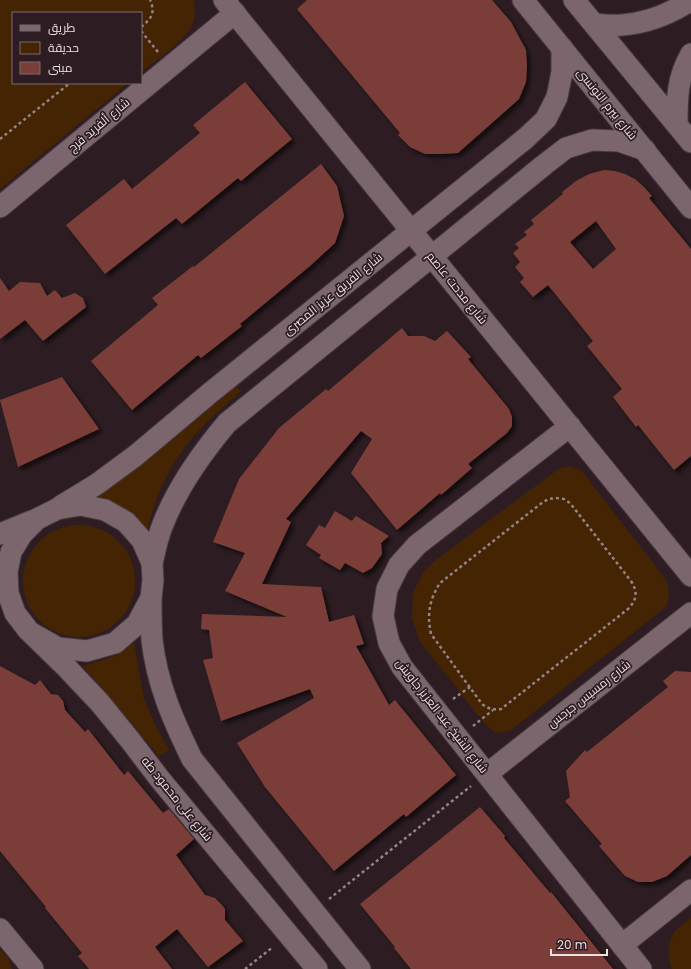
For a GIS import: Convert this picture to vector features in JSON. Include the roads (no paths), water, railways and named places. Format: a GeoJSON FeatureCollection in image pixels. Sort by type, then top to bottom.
{"type":"FeatureCollection","features":[{"type":"Feature","properties":{"kind":"street","name":"شارع بيرم التونسى"},"geometry":{"type":"LineString","coordinates":[[523,0],[691,208]]}},
{"type":"Feature","properties":{"kind":"street"},"geometry":{"type":"LineString","coordinates":[[574,0],[691,142]]}},
{"type":"Feature","properties":{"kind":"street"},"geometry":{"type":"LineString","coordinates":[[594,24],[621,25],[648,21],[674,11],[691,0]]}},
{"type":"Feature","properties":{"kind":"street","name":"شارع ألفريد فرج"},"geometry":{"type":"LineString","coordinates":[[0,207],[170,66],[230,7]]}},
{"type":"Feature","properties":{"kind":"street","name":"شارع مدحت عاصم"},"geometry":{"type":"LineString","coordinates":[[230,7],[691,576]]}},
{"type":"Feature","properties":{"kind":"street","name":"شارع الفريق عزيز المصرى"},"geometry":{"type":"LineString","coordinates":[[57,509],[96,484],[135,456],[210,393],[526,138],[546,119],[557,97],[562,72],[562,48]]}},
{"type":"Feature","properties":{"kind":"street"},"geometry":{"type":"LineString","coordinates":[[677,125],[677,94],[684,65],[691,54]]}},
{"type":"Feature","properties":{"kind":"street"},"geometry":{"type":"LineString","coordinates":[[360,969],[192,759],[173,721],[159,681],[152,640],[152,563],[163,524],[180,488],[201,454],[227,423],[544,164],[566,148],[592,140],[619,141],[645,150]]}},
{"type":"Feature","properties":{"kind":"street","name":"شارع الشيخ عبد العزيز جاويش"},"geometry":{"type":"LineString","coordinates":[[570,426],[418,545],[399,565],[387,589],[384,616],[389,642],[402,666],[641,969]]}},
{"type":"Feature","properties":{"kind":"street"},"geometry":{"type":"LineString","coordinates":[[0,534],[57,509],[81,505],[105,510],[126,522],[142,540],[152,563]]}},
{"type":"Feature","properties":{"kind":"street"},"geometry":{"type":"LineString","coordinates":[[30,632],[15,613],[8,593],[7,572],[11,552],[22,534],[37,519]]}},
{"type":"Feature","properties":{"kind":"street"},"geometry":{"type":"LineString","coordinates":[[0,616],[58,648],[87,651],[115,643],[137,624],[151,598]]}},
{"type":"Feature","properties":{"kind":"street","name":"شارع رمسيس جرجس"},"geometry":{"type":"LineString","coordinates":[[487,774],[691,613]]}},
{"type":"Feature","properties":{"kind":"street","name":"شارع على محمود طه"},"geometry":{"type":"LineString","coordinates":[[30,632],[100,703],[159,778],[316,969]]}},
{"type":"Feature","properties":{"kind":"street"},"geometry":{"type":"LineString","coordinates":[[622,945],[691,890]]}},
{"type":"Feature","properties":{"kind":"street"},"geometry":{"type":"LineString","coordinates":[[0,929],[33,969]]}}]}
